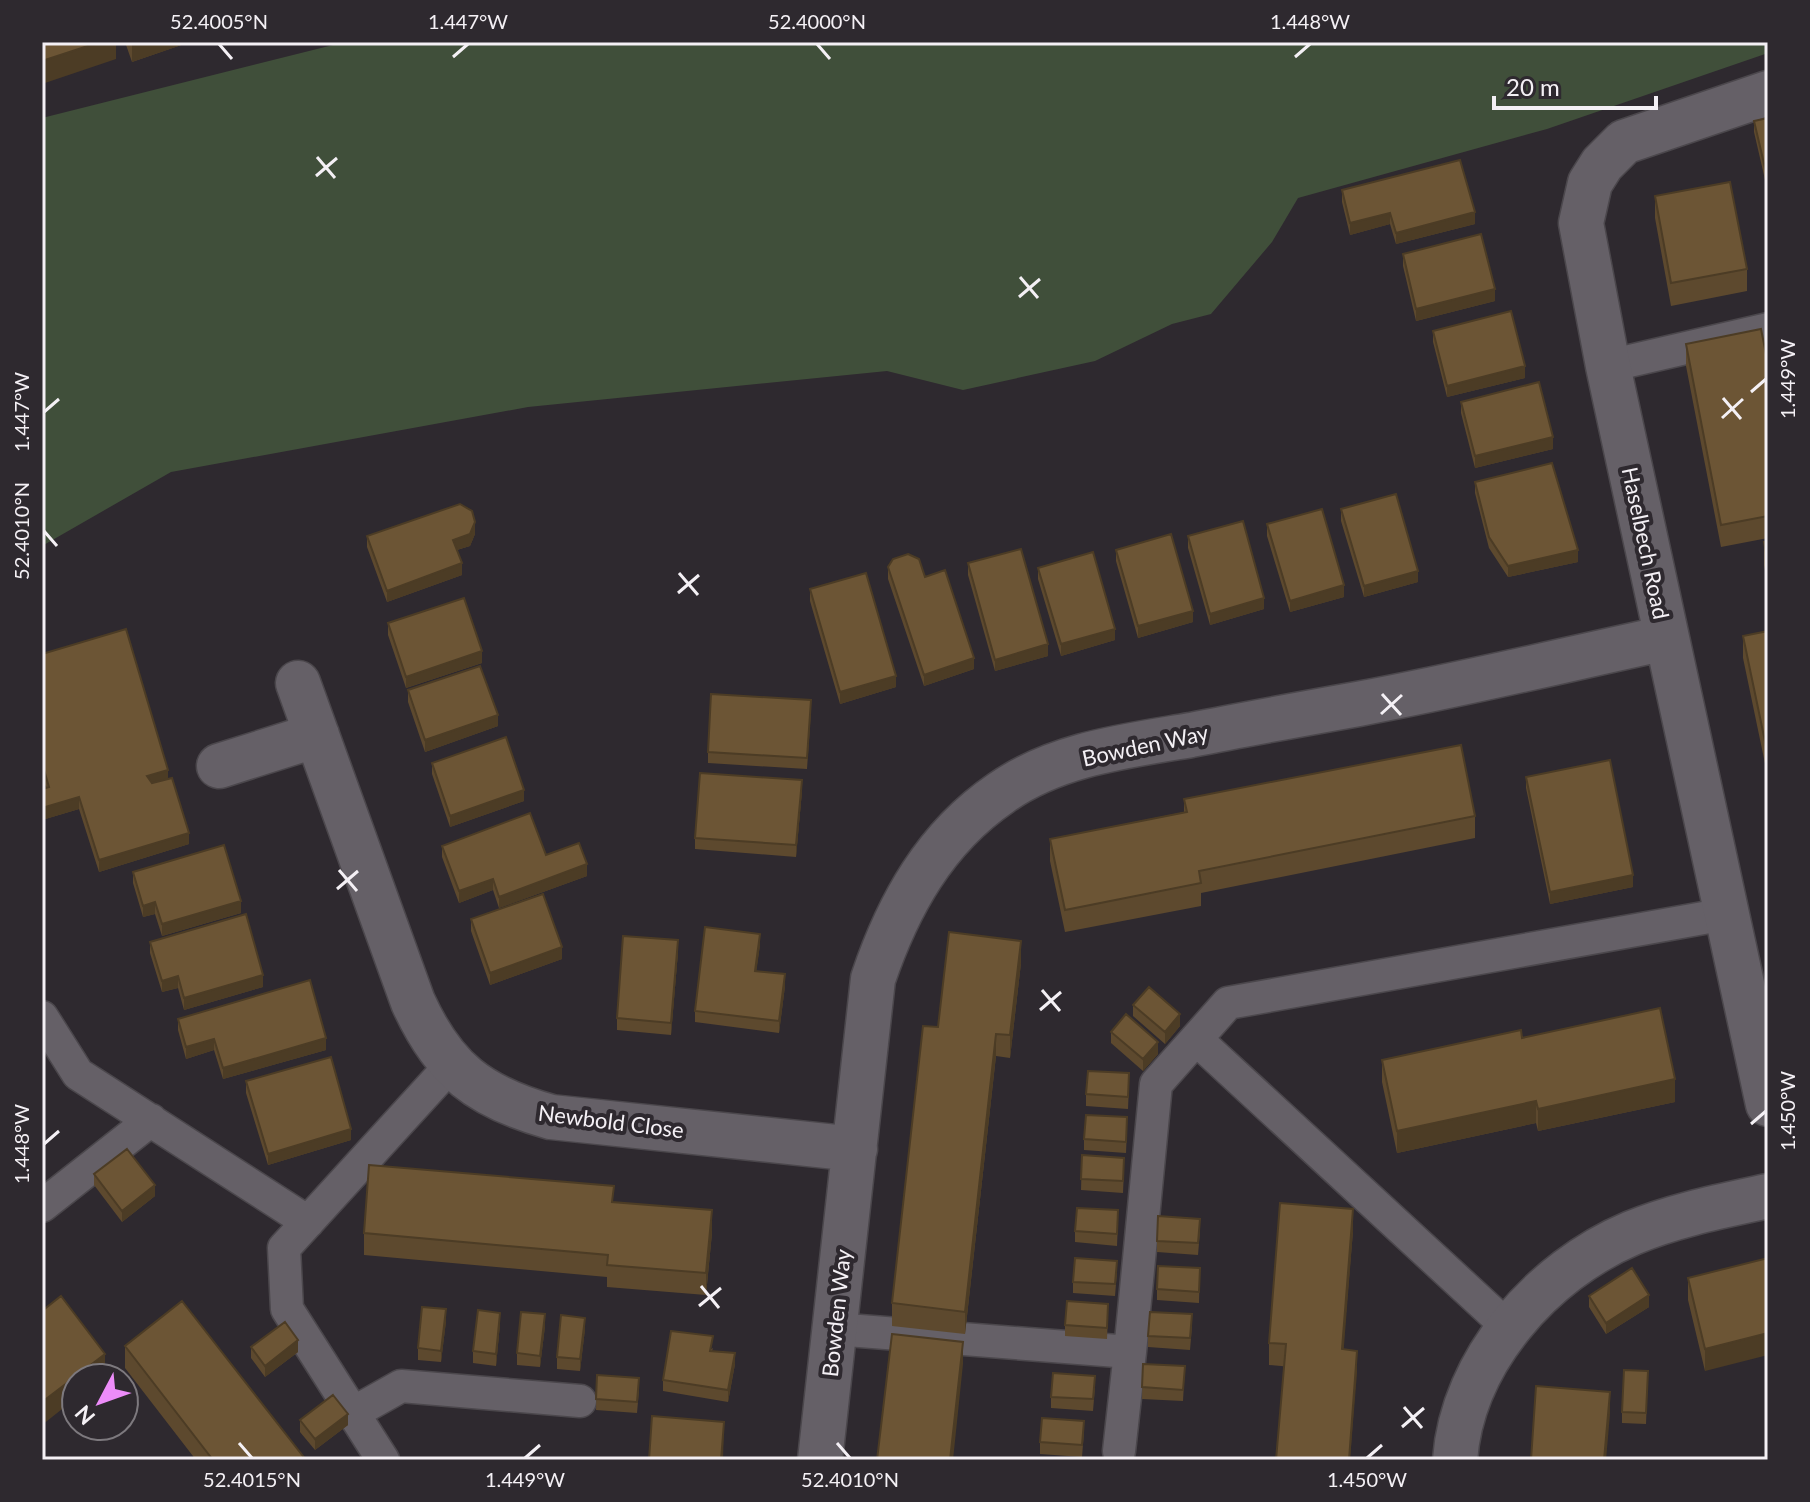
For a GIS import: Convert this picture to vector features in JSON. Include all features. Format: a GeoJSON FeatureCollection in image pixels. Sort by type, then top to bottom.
{"type":"FeatureCollection","features":[{"type":"Feature","properties":{"kind":"street","name":"Haselbech Road"},"geometry":{"type":"LineString","coordinates":[[1768,93],[1632,139],[1611,154],[1596,172],[1582,208],[1582,238],[1608,366],[1768,1104]]}},
{"type":"Feature","properties":{"kind":"street","name":"Bowden Way"},"geometry":{"type":"LineString","coordinates":[[820,1460],[873,979],[886,940],[918,877],[968,819],[1002,792],[1044,770],[1095,752],[1383,699],[1666,638]]}},
{"type":"Feature","properties":{"kind":"street","name":"Newbold Close"},"geometry":{"type":"LineString","coordinates":[[298,683],[413,1002],[427,1033],[451,1065],[486,1093],[551,1117],[855,1149]]}},
{"type":"Feature","properties":{"kind":"street"},"geometry":{"type":"LineString","coordinates":[[219,766],[317,735]]}},
{"type":"Feature","properties":{"kind":"street"},"geometry":{"type":"LineString","coordinates":[[1455,1460],[1464,1407],[1475,1379],[1510,1329],[1547,1288],[1606,1245],[1673,1219],[1768,1196]]}},
{"type":"Feature","properties":{"kind":"lane"},"geometry":{"type":"LineString","coordinates":[[1608,366],[1768,329]]}},
{"type":"Feature","properties":{"kind":"lane"},"geometry":{"type":"LineString","coordinates":[[1119,1451],[1156,1084],[1228,1003],[1726,914]]}},
{"type":"Feature","properties":{"kind":"lane"},"geometry":{"type":"LineString","coordinates":[[42,1017],[78,1074],[308,1222]]}},
{"type":"Feature","properties":{"kind":"lane"},"geometry":{"type":"LineString","coordinates":[[1196,1039],[1510,1329]]}},
{"type":"Feature","properties":{"kind":"lane"},"geometry":{"type":"LineString","coordinates":[[383,1460],[287,1309],[284,1248],[451,1065]]}},
{"type":"Feature","properties":{"kind":"lane"},"geometry":{"type":"LineString","coordinates":[[42,1206],[151,1120]]}},
{"type":"Feature","properties":{"kind":"lane"},"geometry":{"type":"LineString","coordinates":[[834,1329],[1130,1352]]}},
{"type":"Feature","properties":{"kind":"lane"},"geometry":{"type":"LineString","coordinates":[[353,1413],[401,1386],[580,1401]]}},
{"type":"Feature","properties":{"kind":"green space"},"geometry":{"type":"Polygon","coordinates":[[[345,42],[1768,42],[1768,53],[1547,129],[1298,198],[1272,242],[1211,314],[1172,324],[1095,361],[963,390],[887,371],[528,407],[171,472],[42,546],[42,118],[345,42]]]}},
{"type":"Feature","properties":{"kind":"building"},"geometry":{"type":"Polygon","coordinates":[[[42,42],[100,42],[42,61],[42,42]]]}},
{"type":"Feature","properties":{"kind":"building"},"geometry":{"type":"Polygon","coordinates":[[[1768,118],[1768,172],[1766,172],[1754,121],[1768,118]]]}},
{"type":"Feature","properties":{"kind":"building"},"geometry":{"type":"Polygon","coordinates":[[[1460,160],[1475,212],[1396,233],[1390,213],[1350,223],[1342,190],[1460,160]]]}},
{"type":"Feature","properties":{"kind":"building"},"geometry":{"type":"Polygon","coordinates":[[[1730,182],[1747,269],[1671,283],[1655,196],[1730,182]]]}},
{"type":"Feature","properties":{"kind":"building"},"geometry":{"type":"Polygon","coordinates":[[[1481,234],[1495,289],[1416,309],[1403,254],[1481,234]]]}},
{"type":"Feature","properties":{"kind":"building"},"geometry":{"type":"Polygon","coordinates":[[[1511,311],[1525,366],[1447,386],[1433,331],[1511,311]]]}},
{"type":"Feature","properties":{"kind":"building"},"geometry":{"type":"Polygon","coordinates":[[[1761,329],[1768,364],[1768,516],[1721,525],[1686,344],[1761,329]]]}},
{"type":"Feature","properties":{"kind":"building"},"geometry":{"type":"Polygon","coordinates":[[[1539,382],[1553,437],[1475,456],[1461,402],[1539,382]]]}},
{"type":"Feature","properties":{"kind":"building"},"geometry":{"type":"Polygon","coordinates":[[[1552,463],[1578,550],[1508,566],[1489,537],[1475,482],[1552,463]]]}},
{"type":"Feature","properties":{"kind":"building"},"geometry":{"type":"Polygon","coordinates":[[[1396,494],[1418,571],[1364,586],[1341,509],[1396,494]]]}},
{"type":"Feature","properties":{"kind":"building"},"geometry":{"type":"Polygon","coordinates":[[[460,504],[472,511],[475,522],[470,534],[453,540],[462,563],[387,591],[367,536],[460,504]]]}},
{"type":"Feature","properties":{"kind":"building"},"geometry":{"type":"Polygon","coordinates":[[[1322,509],[1344,585],[1290,601],[1267,524],[1322,509]]]}},
{"type":"Feature","properties":{"kind":"building"},"geometry":{"type":"Polygon","coordinates":[[[1243,521],[1264,598],[1210,614],[1188,536],[1243,521]]]}},
{"type":"Feature","properties":{"kind":"building"},"geometry":{"type":"Polygon","coordinates":[[[1171,534],[1193,611],[1138,626],[1116,550],[1171,534]]]}},
{"type":"Feature","properties":{"kind":"building"},"geometry":{"type":"Polygon","coordinates":[[[1764,542],[1768,542],[1768,563],[1764,542]]]}},
{"type":"Feature","properties":{"kind":"building"},"geometry":{"type":"Polygon","coordinates":[[[1021,549],[1048,644],[995,660],[968,563],[1021,549]]]}},
{"type":"Feature","properties":{"kind":"building"},"geometry":{"type":"Polygon","coordinates":[[[1093,552],[1115,629],[1061,644],[1038,568],[1093,552]]]}},
{"type":"Feature","properties":{"kind":"building"},"geometry":{"type":"Polygon","coordinates":[[[908,554],[919,559],[925,577],[945,570],[974,658],[924,675],[888,567],[893,559],[908,554]]]}},
{"type":"Feature","properties":{"kind":"building"},"geometry":{"type":"Polygon","coordinates":[[[866,573],[896,676],[840,692],[810,589],[866,573]]]}},
{"type":"Feature","properties":{"kind":"building"},"geometry":{"type":"Polygon","coordinates":[[[464,598],[482,651],[406,677],[388,623],[464,598]]]}},
{"type":"Feature","properties":{"kind":"building"},"geometry":{"type":"Polygon","coordinates":[[[126,629],[168,770],[147,776],[152,783],[172,778],[189,833],[99,860],[79,797],[42,808],[42,789],[49,787],[42,763],[42,654],[126,629]]]}},
{"type":"Feature","properties":{"kind":"building"},"geometry":{"type":"Polygon","coordinates":[[[1768,631],[1768,751],[1767,751],[1743,636],[1768,631]]]}},
{"type":"Feature","properties":{"kind":"building"},"geometry":{"type":"Polygon","coordinates":[[[480,666],[498,715],[425,740],[408,690],[480,666]]]}},
{"type":"Feature","properties":{"kind":"building"},"geometry":{"type":"Polygon","coordinates":[[[711,694],[811,700],[807,758],[708,752],[711,694]]]}},
{"type":"Feature","properties":{"kind":"building"},"geometry":{"type":"Polygon","coordinates":[[[506,737],[524,790],[450,816],[432,763],[506,737]]]}},
{"type":"Feature","properties":{"kind":"building"},"geometry":{"type":"Polygon","coordinates":[[[1461,745],[1475,816],[1199,871],[1201,883],[1065,910],[1050,839],[1187,812],[1184,799],[1461,745]]]}},
{"type":"Feature","properties":{"kind":"building"},"geometry":{"type":"Polygon","coordinates":[[[1610,760],[1633,875],[1550,892],[1526,777],[1610,760]]]}},
{"type":"Feature","properties":{"kind":"building"},"geometry":{"type":"Polygon","coordinates":[[[700,773],[802,780],[796,845],[695,838],[700,773]]]}},
{"type":"Feature","properties":{"kind":"building"},"geometry":{"type":"Polygon","coordinates":[[[530,813],[546,855],[579,843],[587,864],[499,897],[493,879],[459,891],[442,846],[530,813]]]}},
{"type":"Feature","properties":{"kind":"building"},"geometry":{"type":"Polygon","coordinates":[[[224,845],[241,901],[162,924],[155,902],[143,906],[133,872],[224,845]]]}},
{"type":"Feature","properties":{"kind":"building"},"geometry":{"type":"Polygon","coordinates":[[[543,894],[562,947],[490,973],[471,919],[543,894]]]}},
{"type":"Feature","properties":{"kind":"building"},"geometry":{"type":"Polygon","coordinates":[[[246,914],[263,975],[184,998],[178,976],[162,981],[150,942],[246,914]]]}},
{"type":"Feature","properties":{"kind":"building"},"geometry":{"type":"Polygon","coordinates":[[[705,927],[760,934],[755,971],[785,974],[779,1021],[695,1011],[705,927]]]}},
{"type":"Feature","properties":{"kind":"building"},"geometry":{"type":"Polygon","coordinates":[[[949,932],[1021,941],[1010,1035],[996,1034],[965,1312],[892,1303],[923,1026],[938,1027],[949,932]]]}},
{"type":"Feature","properties":{"kind":"building"},"geometry":{"type":"Polygon","coordinates":[[[623,936],[678,940],[671,1023],[617,1018],[623,936]]]}},
{"type":"Feature","properties":{"kind":"building"},"geometry":{"type":"Polygon","coordinates":[[[310,980],[326,1038],[223,1068],[214,1039],[186,1047],[178,1019],[310,980]]]}},
{"type":"Feature","properties":{"kind":"building"},"geometry":{"type":"Polygon","coordinates":[[[1149,987],[1180,1014],[1165,1032],[1133,1005],[1149,987]]]}},
{"type":"Feature","properties":{"kind":"building"},"geometry":{"type":"Polygon","coordinates":[[[1660,1008],[1675,1079],[1538,1109],[1536,1101],[1397,1131],[1382,1060],[1521,1030],[1522,1038],[1660,1008]]]}},
{"type":"Feature","properties":{"kind":"building"},"geometry":{"type":"Polygon","coordinates":[[[1126,1014],[1158,1042],[1143,1059],[1111,1032],[1126,1014]]]}},
{"type":"Feature","properties":{"kind":"building"},"geometry":{"type":"Polygon","coordinates":[[[331,1057],[351,1129],[268,1154],[246,1081],[331,1057]]]}},
{"type":"Feature","properties":{"kind":"building"},"geometry":{"type":"Polygon","coordinates":[[[1088,1071],[1129,1073],[1128,1097],[1086,1094],[1088,1071]]]}},
{"type":"Feature","properties":{"kind":"building"},"geometry":{"type":"Polygon","coordinates":[[[1086,1115],[1127,1117],[1126,1142],[1084,1139],[1086,1115]]]}},
{"type":"Feature","properties":{"kind":"building"},"geometry":{"type":"Polygon","coordinates":[[[127,1149],[155,1185],[122,1211],[94,1174],[127,1149]]]}},
{"type":"Feature","properties":{"kind":"building"},"geometry":{"type":"Polygon","coordinates":[[[1082,1155],[1124,1158],[1123,1181],[1081,1179],[1082,1155]]]}},
{"type":"Feature","properties":{"kind":"building"},"geometry":{"type":"Polygon","coordinates":[[[369,1165],[614,1186],[612,1202],[712,1210],[706,1273],[607,1265],[608,1255],[364,1233],[369,1165]]]}},
{"type":"Feature","properties":{"kind":"building"},"geometry":{"type":"Polygon","coordinates":[[[1280,1203],[1353,1209],[1342,1349],[1357,1351],[1349,1460],[1276,1460],[1286,1344],[1269,1343],[1280,1203]]]}},
{"type":"Feature","properties":{"kind":"building"},"geometry":{"type":"Polygon","coordinates":[[[1077,1208],[1118,1210],[1117,1234],[1075,1231],[1077,1208]]]}},
{"type":"Feature","properties":{"kind":"building"},"geometry":{"type":"Polygon","coordinates":[[[1158,1216],[1200,1219],[1198,1243],[1157,1241],[1158,1216]]]}},
{"type":"Feature","properties":{"kind":"building"},"geometry":{"type":"Polygon","coordinates":[[[1075,1258],[1117,1261],[1115,1284],[1073,1282],[1075,1258]]]}},
{"type":"Feature","properties":{"kind":"building"},"geometry":{"type":"Polygon","coordinates":[[[1768,1258],[1768,1333],[1705,1349],[1688,1278],[1768,1258]]]}},
{"type":"Feature","properties":{"kind":"building"},"geometry":{"type":"Polygon","coordinates":[[[1158,1266],[1200,1268],[1199,1292],[1157,1289],[1158,1266]]]}},
{"type":"Feature","properties":{"kind":"building"},"geometry":{"type":"Polygon","coordinates":[[[1632,1268],[1649,1295],[1606,1323],[1589,1296],[1632,1268]]]}},
{"type":"Feature","properties":{"kind":"building"},"geometry":{"type":"Polygon","coordinates":[[[61,1296],[105,1354],[94,1362],[60,1362],[60,1388],[42,1402],[42,1311],[61,1296]]]}},
{"type":"Feature","properties":{"kind":"building"},"geometry":{"type":"Polygon","coordinates":[[[182,1301],[306,1460],[213,1460],[125,1346],[182,1301]]]}},
{"type":"Feature","properties":{"kind":"building"},"geometry":{"type":"Polygon","coordinates":[[[1067,1301],[1108,1304],[1107,1328],[1065,1325],[1067,1301]]]}},
{"type":"Feature","properties":{"kind":"building"},"geometry":{"type":"Polygon","coordinates":[[[422,1307],[446,1309],[441,1351],[418,1348],[422,1307]]]}},
{"type":"Feature","properties":{"kind":"building"},"geometry":{"type":"Polygon","coordinates":[[[478,1310],[500,1313],[496,1354],[473,1351],[478,1310]]]}},
{"type":"Feature","properties":{"kind":"building"},"geometry":{"type":"Polygon","coordinates":[[[521,1312],[545,1314],[540,1356],[517,1353],[521,1312]]]}},
{"type":"Feature","properties":{"kind":"building"},"geometry":{"type":"Polygon","coordinates":[[[1150,1312],[1192,1314],[1190,1338],[1148,1336],[1150,1312]]]}},
{"type":"Feature","properties":{"kind":"building"},"geometry":{"type":"Polygon","coordinates":[[[561,1315],[585,1318],[580,1359],[557,1357],[561,1315]]]}},
{"type":"Feature","properties":{"kind":"building"},"geometry":{"type":"Polygon","coordinates":[[[285,1322],[298,1340],[265,1366],[251,1347],[285,1322]]]}},
{"type":"Feature","properties":{"kind":"building"},"geometry":{"type":"Polygon","coordinates":[[[671,1331],[713,1336],[710,1351],[735,1353],[728,1390],[663,1380],[671,1331]]]}},
{"type":"Feature","properties":{"kind":"building"},"geometry":{"type":"Polygon","coordinates":[[[892,1334],[963,1342],[950,1460],[877,1460],[892,1334]]]}},
{"type":"Feature","properties":{"kind":"building"},"geometry":{"type":"Polygon","coordinates":[[[1143,1364],[1185,1366],[1183,1390],[1142,1387],[1143,1364]]]}},
{"type":"Feature","properties":{"kind":"building"},"geometry":{"type":"Polygon","coordinates":[[[1624,1370],[1648,1371],[1646,1413],[1622,1412],[1624,1370]]]}},
{"type":"Feature","properties":{"kind":"building"},"geometry":{"type":"Polygon","coordinates":[[[1053,1373],[1095,1376],[1093,1399],[1051,1397],[1053,1373]]]}},
{"type":"Feature","properties":{"kind":"building"},"geometry":{"type":"Polygon","coordinates":[[[597,1375],[639,1378],[637,1402],[596,1399],[597,1375]]]}},
{"type":"Feature","properties":{"kind":"building"},"geometry":{"type":"Polygon","coordinates":[[[1536,1386],[1610,1392],[1604,1460],[1531,1460],[1536,1386]]]}},
{"type":"Feature","properties":{"kind":"building"},"geometry":{"type":"Polygon","coordinates":[[[333,1395],[348,1414],[315,1439],[300,1420],[333,1395]]]}},
{"type":"Feature","properties":{"kind":"building"},"geometry":{"type":"Polygon","coordinates":[[[652,1416],[724,1422],[721,1460],[649,1460],[652,1416]]]}},
{"type":"Feature","properties":{"kind":"building"},"geometry":{"type":"Polygon","coordinates":[[[1042,1418],[1084,1421],[1082,1445],[1040,1442],[1042,1418]]]}}]}
